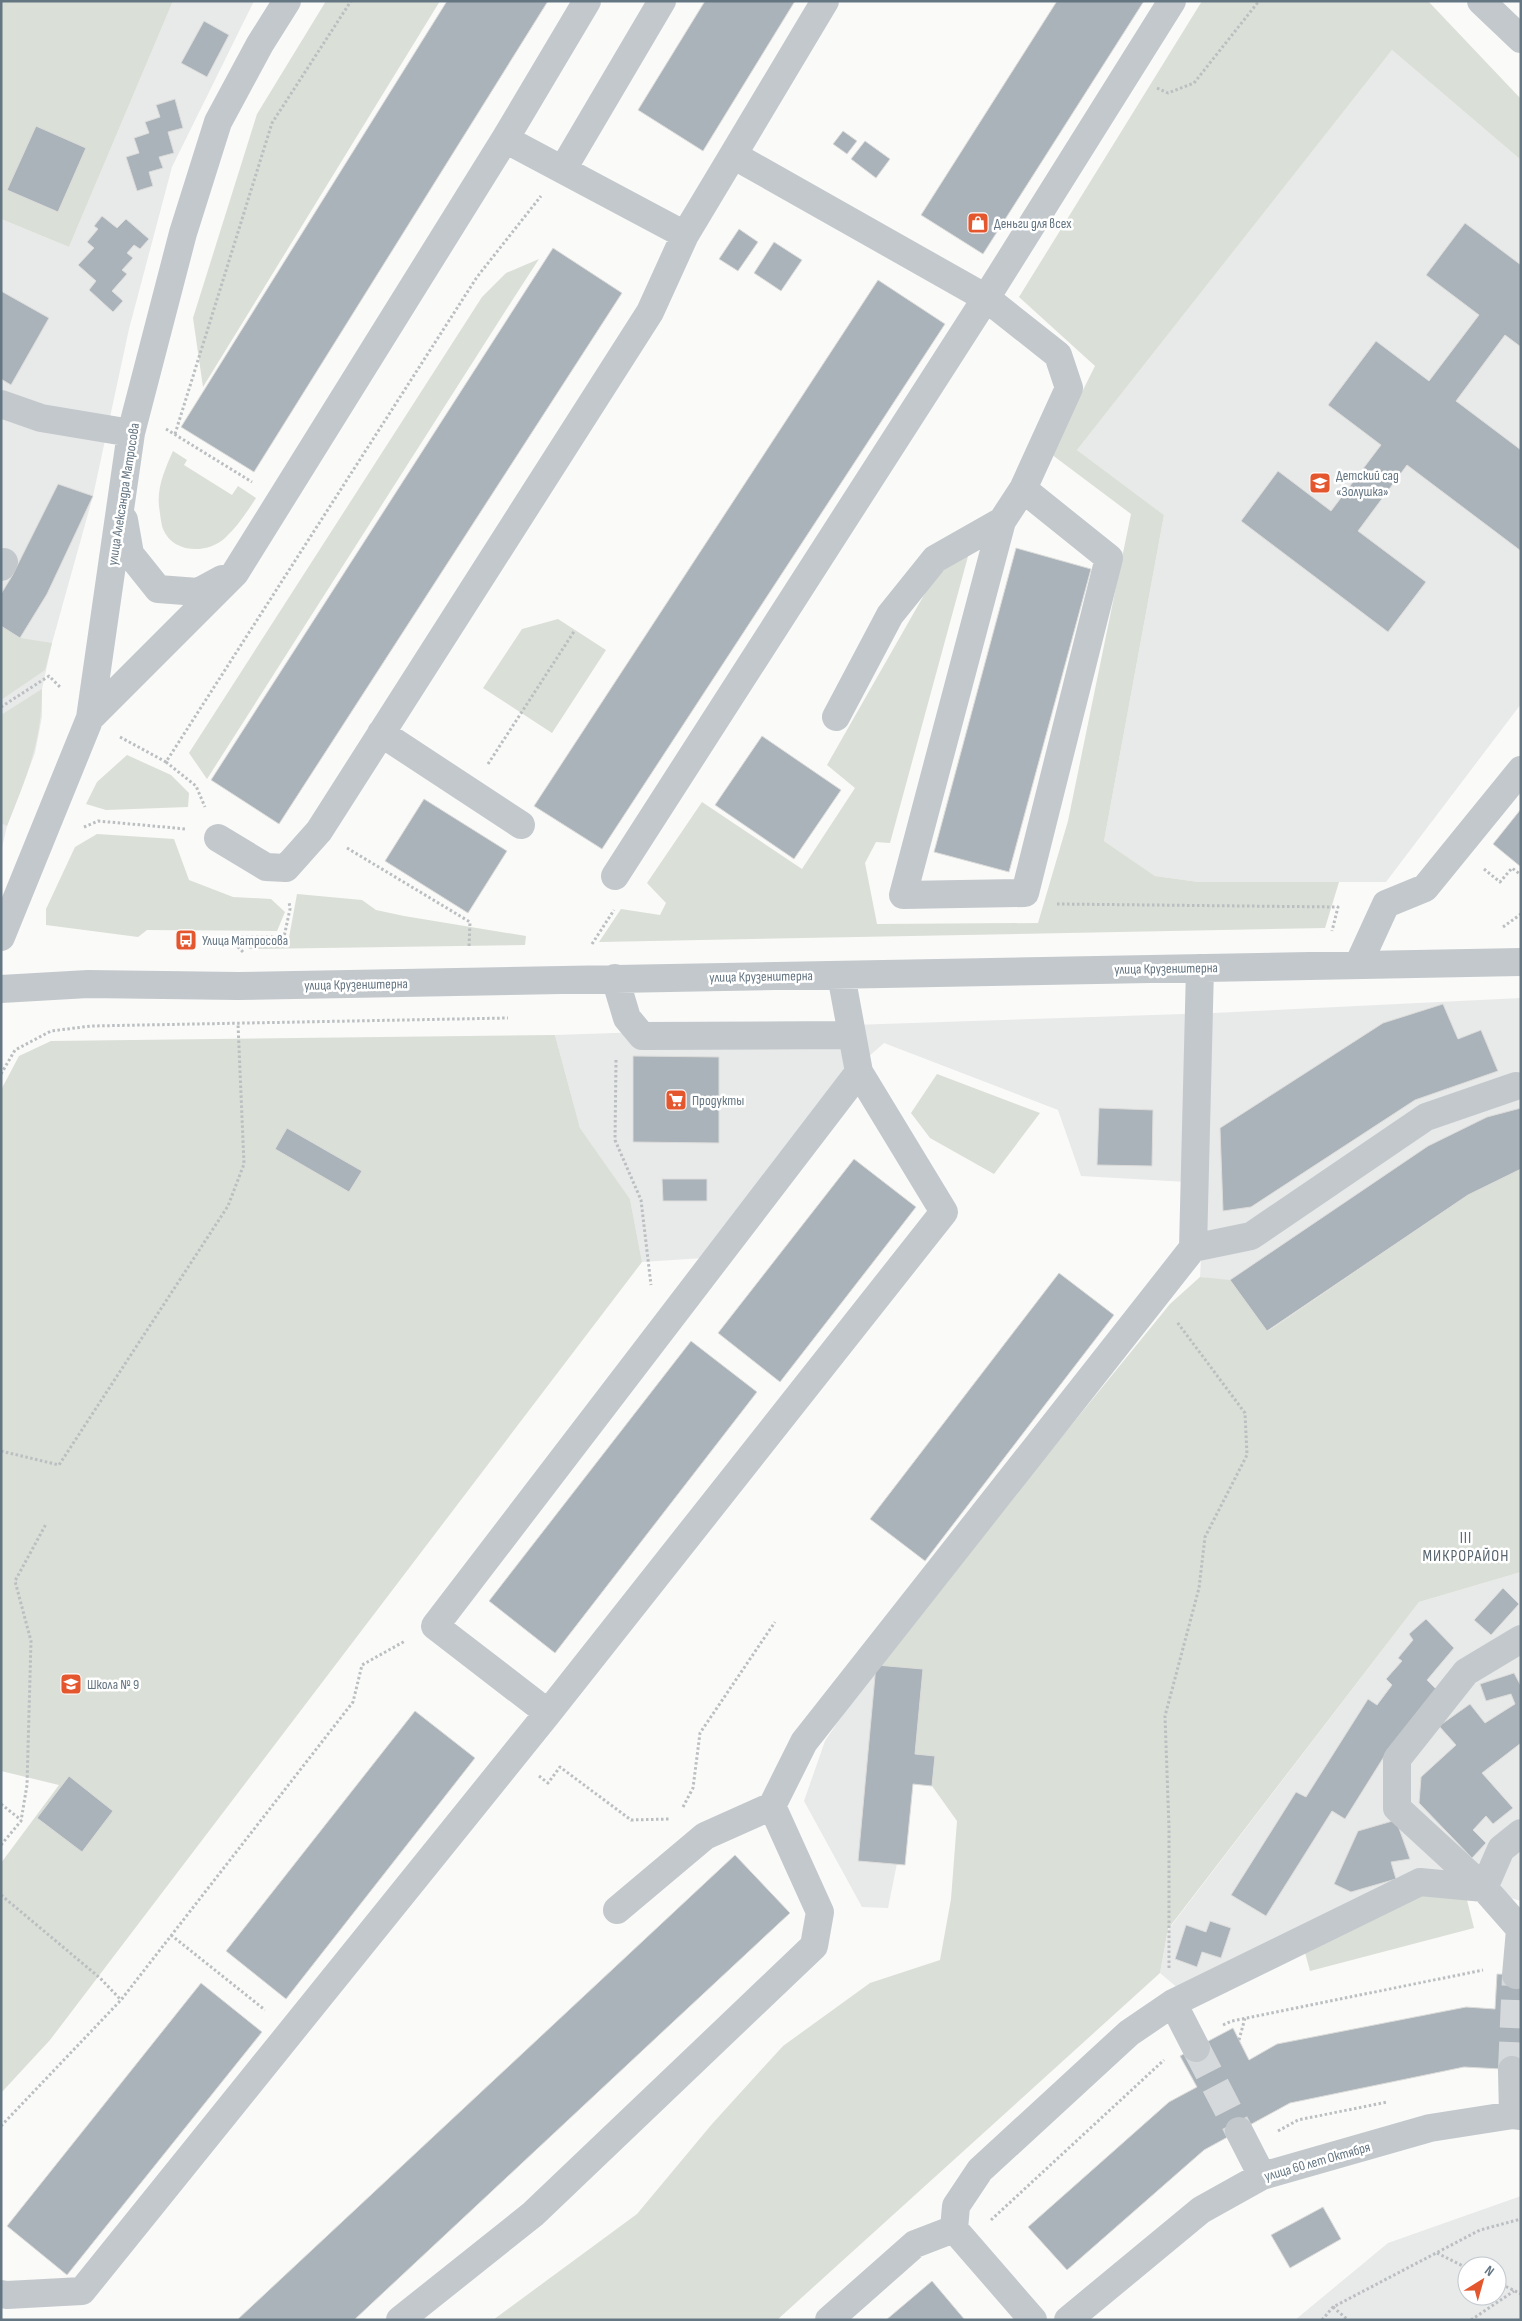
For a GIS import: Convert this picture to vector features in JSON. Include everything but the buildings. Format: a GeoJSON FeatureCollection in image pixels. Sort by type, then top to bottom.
{"type":"FeatureCollection","features":[{"type":"Feature","properties":{"kind":"street","name":"улица Александра Матросова"},"geometry":{"type":"LineString","coordinates":[[1,937],[90,718],[120,504],[134,422],[183,233],[218,122],[260,44],[287,1]]}},
{"type":"Feature","properties":{"kind":"street"},"geometry":{"type":"LineString","coordinates":[[90,718],[234,573],[505,139],[587,1]]}},
{"type":"Feature","properties":{"kind":"street"},"geometry":{"type":"LineString","coordinates":[[562,169],[662,1]]}},
{"type":"Feature","properties":{"kind":"street"},"geometry":{"type":"LineString","coordinates":[[218,838],[266,867],[286,868],[319,831],[650,312],[685,235],[825,1]]}},
{"type":"Feature","properties":{"kind":"street"},"geometry":{"type":"LineString","coordinates":[[615,876],[986,298],[1172,1]]}},
{"type":"Feature","properties":{"kind":"street"},"geometry":{"type":"LineString","coordinates":[[1480,1],[1521,38]]}},
{"type":"Feature","properties":{"kind":"street"},"geometry":{"type":"LineString","coordinates":[[505,139],[685,235]]}},
{"type":"Feature","properties":{"kind":"street"},"geometry":{"type":"LineString","coordinates":[[733,155],[986,298],[1058,355],[1069,388],[1024,489],[1002,521],[903,895],[1025,893],[1109,558],[1024,489]]}},
{"type":"Feature","properties":{"kind":"street"},"geometry":{"type":"LineString","coordinates":[[1,404],[41,418],[134,422]]}},
{"type":"Feature","properties":{"kind":"street"},"geometry":{"type":"LineString","coordinates":[[120,504],[130,554],[158,589],[198,592],[234,573]]}},
{"type":"Feature","properties":{"kind":"street"},"geometry":{"type":"LineString","coordinates":[[836,717],[890,615],[935,559],[1002,521]]}},
{"type":"Feature","properties":{"kind":"street"},"geometry":{"type":"LineString","coordinates":[[381,733],[521,825]]}},
{"type":"Feature","properties":{"kind":"street"},"geometry":{"type":"LineString","coordinates":[[1358,965],[1386,904],[1425,888],[1521,770]]}},
{"type":"Feature","properties":{"kind":"street","name":"улица Крузенштерна"},"geometry":{"type":"LineString","coordinates":[[1,989],[88,984],[229,986],[1521,962]]}},
{"type":"Feature","properties":{"kind":"street"},"geometry":{"type":"LineString","coordinates":[[617,1910],[705,1836],[772,1806],[804,1742],[1193,1248],[1200,968]]}},
{"type":"Feature","properties":{"kind":"street"},"geometry":{"type":"LineString","coordinates":[[1,2294],[82,2291],[548,1713],[944,1212],[860,1072],[851,1035],[841,975]]}},
{"type":"Feature","properties":{"kind":"street"},"geometry":{"type":"LineString","coordinates":[[615,978],[627,1018],[642,1036],[851,1035]]}},
{"type":"Feature","properties":{"kind":"street"},"geometry":{"type":"LineString","coordinates":[[548,1713],[434,1626],[860,1072]]}},
{"type":"Feature","properties":{"kind":"street"},"geometry":{"type":"LineString","coordinates":[[1193,1248],[1251,1236],[1426,1117],[1516,1086]]}},
{"type":"Feature","properties":{"kind":"street"},"geometry":{"type":"LineString","coordinates":[[1516,1974],[1520,1930],[1484,1888],[1397,1808],[1397,1759],[1466,1672],[1521,1639]]}},
{"type":"Feature","properties":{"kind":"street"},"geometry":{"type":"LineString","coordinates":[[400,2320],[532,2214],[814,1946],[820,1912],[772,1806]]}},
{"type":"Feature","properties":{"kind":"street"},"geometry":{"type":"LineString","coordinates":[[1484,1888],[1501,1849],[1521,1833]]}},
{"type":"Feature","properties":{"kind":"street"},"geometry":{"type":"LineString","coordinates":[[1033,2320],[954,2229],[956,2206],[980,2170],[1129,2033],[1173,2003],[1420,1882],[1484,1888]]}},
{"type":"Feature","properties":{"kind":"street"},"geometry":{"type":"LineString","coordinates":[[1173,2003],[1196,2048]]}},
{"type":"Feature","properties":{"kind":"street"},"geometry":{"type":"LineString","coordinates":[[1512,2070],[1517,2116]]}},
{"type":"Feature","properties":{"kind":"street","name":"улица 60 лет Октября"},"geometry":{"type":"LineString","coordinates":[[1068,2320],[1201,2210],[1262,2176],[1430,2128],[1517,2116]]}},
{"type":"Feature","properties":{"kind":"street"},"geometry":{"type":"LineString","coordinates":[[1239,2131],[1262,2176]]}},
{"type":"Feature","properties":{"kind":"street"},"geometry":{"type":"LineString","coordinates":[[829,2320],[915,2244],[954,2229]]}},
{"type":"Feature","properties":{"kind":"path"},"geometry":{"type":"LineString","coordinates":[[175,434],[272,123],[351,1]]}},
{"type":"Feature","properties":{"kind":"path"},"geometry":{"type":"LineString","coordinates":[[1127,73],[1168,93],[1194,82],[1259,1]]}},
{"type":"Feature","properties":{"kind":"path"},"geometry":{"type":"LineString","coordinates":[[166,762],[477,277],[562,169]]}},
{"type":"Feature","properties":{"kind":"path"},"geometry":{"type":"LineString","coordinates":[[134,422],[175,434],[280,499]]}},
{"type":"Feature","properties":{"kind":"path"},"geometry":{"type":"LineString","coordinates":[[493,756],[575,630]]}},
{"type":"Feature","properties":{"kind":"path"},"geometry":{"type":"LineString","coordinates":[[1,707],[49,676],[90,718]]}},
{"type":"Feature","properties":{"kind":"path"},"geometry":{"type":"LineString","coordinates":[[134,746],[166,762],[196,786],[218,838]]}},
{"type":"Feature","properties":{"kind":"path"},"geometry":{"type":"LineString","coordinates":[[80,828],[98,821],[177,826],[218,838]]}},
{"type":"Feature","properties":{"kind":"path"},"geometry":{"type":"LineString","coordinates":[[319,831],[470,922],[468,956]]}},
{"type":"Feature","properties":{"kind":"path"},"geometry":{"type":"LineString","coordinates":[[1500,882],[1512,868],[1521,875]]}},
{"type":"Feature","properties":{"kind":"path"},"geometry":{"type":"LineString","coordinates":[[591,946],[625,894],[615,876]]}},
{"type":"Feature","properties":{"kind":"path"},"geometry":{"type":"LineString","coordinates":[[1076,904],[1338,907],[1331,935]]}},
{"type":"Feature","properties":{"kind":"path"},"geometry":{"type":"LineString","coordinates":[[238,947],[238,938],[284,937]]}},
{"type":"Feature","properties":{"kind":"path"},"geometry":{"type":"LineString","coordinates":[[627,1018],[616,1052],[615,1140],[642,1200],[658,1335]]}},
{"type":"Feature","properties":{"kind":"path"},"geometry":{"type":"LineString","coordinates":[[1,1074],[14,1050],[51,1031],[91,1026],[238,1024],[244,1164],[228,1206],[59,1465],[1,1451]]}},
{"type":"Feature","properties":{"kind":"path"},"geometry":{"type":"LineString","coordinates":[[1153,1299],[1171,1315],[1245,1413],[1247,1455],[1205,1536],[1199,1588],[1165,1716],[1169,1828],[1168,1957],[1173,2003]]}},
{"type":"Feature","properties":{"kind":"path"},"geometry":{"type":"LineString","coordinates":[[1,1845],[21,1820],[27,1785],[31,1641],[15,1581],[46,1524]]}},
{"type":"Feature","properties":{"kind":"path"},"geometry":{"type":"LineString","coordinates":[[681,1812],[692,1788],[700,1734],[775,1622]]}},
{"type":"Feature","properties":{"kind":"path"},"geometry":{"type":"LineString","coordinates":[[1,2126],[121,2000],[353,1702],[362,1665],[434,1626]]}},
{"type":"Feature","properties":{"kind":"path"},"geometry":{"type":"LineString","coordinates":[[548,1783],[560,1767],[631,1820]]}},
{"type":"Feature","properties":{"kind":"path"},"geometry":{"type":"LineString","coordinates":[[1,1804],[21,1820]]}},
{"type":"Feature","properties":{"kind":"path"},"geometry":{"type":"LineString","coordinates":[[1,1895],[100,1978],[121,2000]]}},
{"type":"Feature","properties":{"kind":"path"},"geometry":{"type":"LineString","coordinates":[[171,1935],[263,2008]]}},
{"type":"Feature","properties":{"kind":"path"},"geometry":{"type":"LineString","coordinates":[[1239,2040],[1246,2018]]}},
{"type":"Feature","properties":{"kind":"path"},"geometry":{"type":"LineString","coordinates":[[1322,2320],[1333,2307],[1480,2230],[1521,2219]]}},
{"type":"Feature","properties":{"kind":"path"},"geometry":{"type":"LineString","coordinates":[[1436,2253],[1457,2263]]}},
{"type":"Feature","properties":{"kind":"path"},"geometry":{"type":"LineString","coordinates":[[1507,2287],[1521,2294]]}},
{"type":"Feature","properties":{"kind":"path"},"geometry":{"type":"LineString","coordinates":[[1471,2320],[1514,2291]]}},
{"type":"Feature","properties":{"kind":"path"},"geometry":{"type":"LineString","coordinates":[[1333,2307],[1348,2320]]}},
{"type":"Feature","properties":{"kind":"shaded area"},"geometry":{"type":"Polygon","coordinates":[[[1,1],[173,1],[69,247],[1,219],[1,1]]]}},
{"type":"Feature","properties":{"kind":"shaded area"},"geometry":{"type":"Polygon","coordinates":[[[173,1],[254,1],[172,167],[129,329],[93,496],[52,643],[42,689],[42,717],[35,753],[7,826],[1,852],[1,219],[69,247],[173,1]]]}},
{"type":"Feature","properties":{"kind":"shaded area"},"geometry":{"type":"Polygon","coordinates":[[[326,1],[440,1],[203,387],[193,318],[257,114],[326,1]]]}},
{"type":"Feature","properties":{"kind":"shaded area"},"geometry":{"type":"Polygon","coordinates":[[[1202,1],[1428,1],[1521,99],[1521,160],[1392,50],[1077,450],[1164,515],[1104,841],[1155,876],[1199,882],[1339,882],[1325,928],[599,942],[621,909],[660,915],[666,903],[647,883],[702,802],[802,869],[855,788],[827,765],[936,574],[970,549],[890,843],[876,842],[865,863],[877,924],[1038,923],[1068,821],[1131,514],[1051,454],[1095,366],[1019,297],[1202,1]]]}},
{"type":"Feature","properties":{"kind":"shaded area","name":"Детский сад «Золушка»"},"geometry":{"type":"Polygon","coordinates":[[[1392,50],[1521,160],[1521,704],[1386,882],[1199,882],[1155,876],[1104,841],[1164,515],[1077,450],[1392,50]]]}},
{"type":"Feature","properties":{"kind":"shaded area"},"geometry":{"type":"Polygon","coordinates":[[[539,259],[207,779],[189,753],[482,297],[506,273],[539,259]]]}},
{"type":"Feature","properties":{"kind":"shaded area"},"geometry":{"type":"Polygon","coordinates":[[[173,451],[187,460],[184,465],[232,495],[238,486],[256,498],[229,534],[210,547],[191,549],[183,547],[168,537],[163,529],[159,506],[159,492],[173,451]]]}},
{"type":"Feature","properties":{"kind":"shaded area"},"geometry":{"type":"Polygon","coordinates":[[[558,619],[606,650],[552,733],[483,688],[522,629],[558,619]]]}},
{"type":"Feature","properties":{"kind":"shaded area"},"geometry":{"type":"Polygon","coordinates":[[[1,626],[20,638],[52,643],[45,670],[1,700],[1,626]]]}},
{"type":"Feature","properties":{"kind":"shaded area"},"geometry":{"type":"Polygon","coordinates":[[[42,689],[39,726],[32,759],[7,826],[1,823],[1,715],[42,689]]]}},
{"type":"Feature","properties":{"kind":"shaded area"},"geometry":{"type":"Polygon","coordinates":[[[127,755],[171,775],[189,793],[188,807],[106,810],[86,804],[97,782],[127,755]]]}},
{"type":"Feature","properties":{"kind":"shaded area"},"geometry":{"type":"Polygon","coordinates":[[[97,834],[174,839],[189,880],[233,897],[271,899],[285,912],[277,931],[147,930],[138,937],[46,925],[46,909],[75,847],[97,834]]]}},
{"type":"Feature","properties":{"kind":"shaded area"},"geometry":{"type":"Polygon","coordinates":[[[297,894],[362,900],[376,910],[526,936],[525,945],[249,949],[248,941],[288,943],[297,894]]]}},
{"type":"Feature","properties":{"kind":"shaded area"},"geometry":{"type":"Polygon","coordinates":[[[1521,998],[1521,1169],[1468,1195],[1267,1331],[1231,1281],[1200,1277],[1205,1183],[1081,1176],[1058,1110],[884,1043],[834,1087],[703,1258],[642,1262],[630,1199],[580,1128],[555,1035],[1213,1013],[1521,998]]]}},
{"type":"Feature","properties":{"kind":"shaded area"},"geometry":{"type":"Polygon","coordinates":[[[555,1035],[580,1128],[630,1199],[642,1262],[50,2040],[1,2093],[1,1863],[59,1785],[1,1771],[1,1090],[19,1056],[51,1041],[555,1035]]]}},
{"type":"Feature","properties":{"kind":"shaded area"},"geometry":{"type":"Polygon","coordinates":[[[937,1074],[1040,1113],[994,1174],[930,1138],[911,1113],[937,1074]]]}},
{"type":"Feature","properties":{"kind":"shaded area"},"geometry":{"type":"Polygon","coordinates":[[[1521,1169],[1521,1572],[1419,1602],[1168,1929],[1160,1973],[777,2320],[493,2320],[637,2214],[712,2124],[783,2046],[870,1983],[940,1960],[951,1899],[957,1821],[932,1786],[935,1756],[915,1754],[923,1669],[876,1665],[1170,1304],[1200,1277],[1230,1280],[1268,1331],[1468,1195],[1521,1169]]]}},
{"type":"Feature","properties":{"kind":"shaded area"},"geometry":{"type":"Polygon","coordinates":[[[1521,1572],[1521,1901],[1420,1872],[1179,1989],[1160,1973],[1168,1930],[1419,1602],[1521,1572]]]}},
{"type":"Feature","properties":{"kind":"shaded area"},"geometry":{"type":"Polygon","coordinates":[[[876,1665],[923,1669],[915,1754],[935,1756],[932,1786],[913,1784],[888,1908],[862,1907],[804,1801],[825,1741],[876,1665]]]}},
{"type":"Feature","properties":{"kind":"shaded area"},"geometry":{"type":"Polygon","coordinates":[[[1424,1891],[1467,1900],[1474,1928],[1310,1971],[1304,1949],[1424,1891]]]}},
{"type":"Feature","properties":{"kind":"shaded area"},"geometry":{"type":"Polygon","coordinates":[[[1521,2196],[1521,2320],[1295,2320],[1388,2243],[1521,2196]]]}},
{"type":"Feature","properties":{"kind":"tunnel"},"geometry":{"type":"LineString","coordinates":[[1512,2070],[1516,1975]]}},
{"type":"Feature","properties":{"kind":"tunnel"},"geometry":{"type":"LineString","coordinates":[[1196,2048],[1239,2131]]}},
{"type":"Feature","properties":{"kind":"place","name":"Деньги для всех"},"geometry":{"type":"Point","coordinates":[978,223]}},
{"type":"Feature","properties":{"kind":"place","name":"Детский сад «Золушка»"},"geometry":{"type":"Point","coordinates":[1320,483]}},
{"type":"Feature","properties":{"kind":"place","name":"Улица Матросова"},"geometry":{"type":"Point","coordinates":[186,940]}},
{"type":"Feature","properties":{"kind":"place","name":"Продукты"},"geometry":{"type":"Point","coordinates":[676,1100]}},
{"type":"Feature","properties":{"kind":"place","name":"Школа № 9"},"geometry":{"type":"Point","coordinates":[71,1684]}},
{"type":"Feature","properties":{"kind":"district","name":"III МИКРОРАЙОН"},"geometry":{"type":"Point","coordinates":[1466,1546]}}]}
